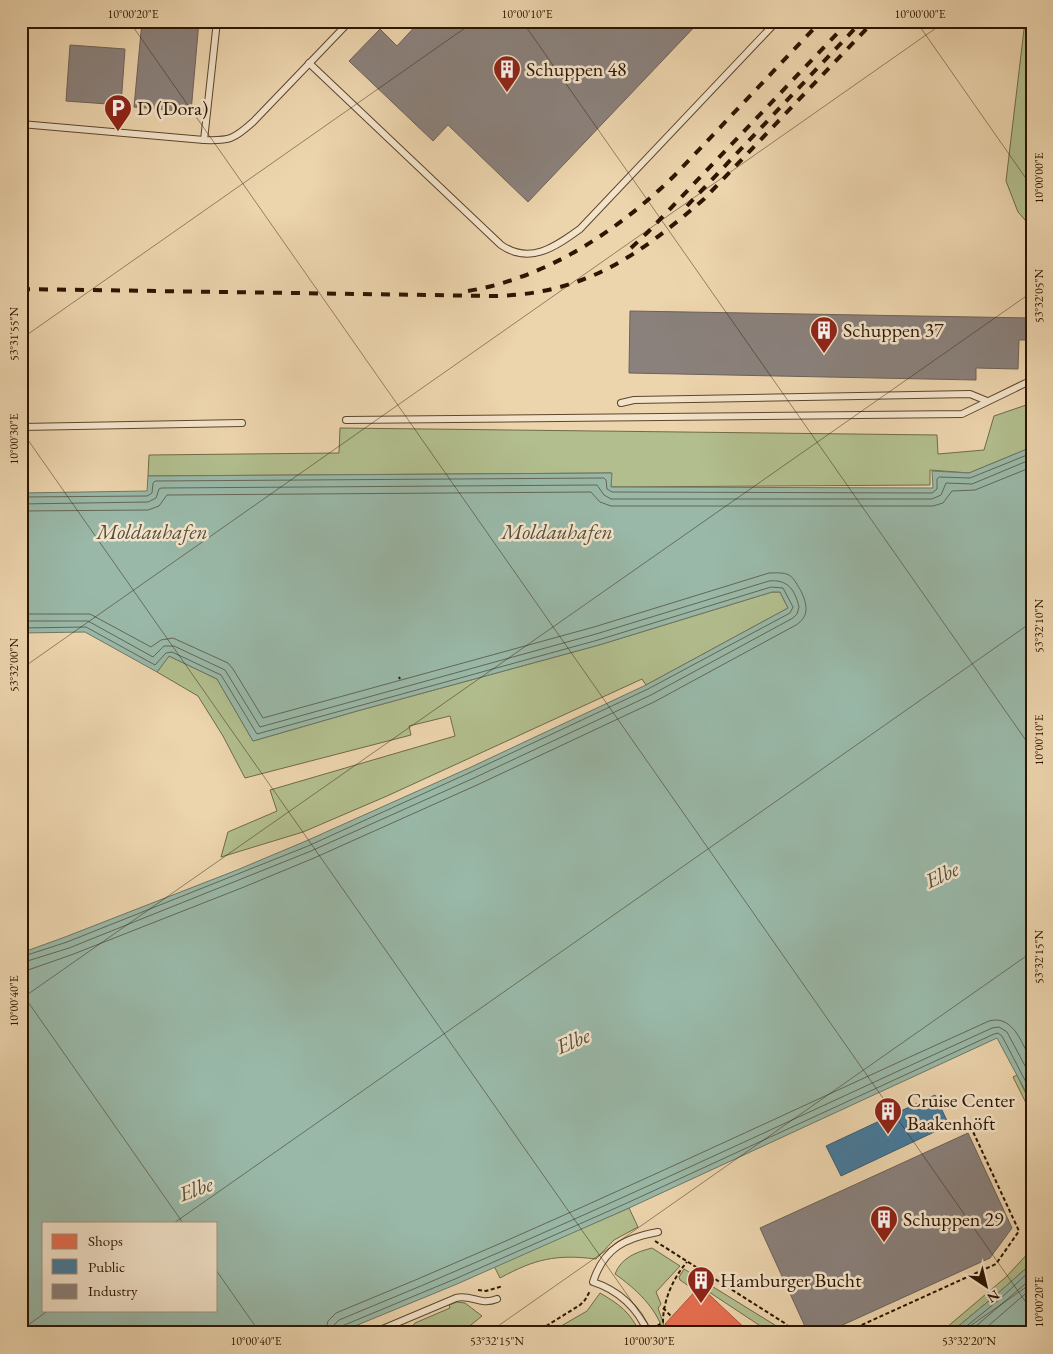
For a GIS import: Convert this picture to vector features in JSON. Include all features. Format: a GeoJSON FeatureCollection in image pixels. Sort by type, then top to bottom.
{"type":"FeatureCollection","features":[{"type":"Feature","properties":{"kind":"lane"},"geometry":{"type":"LineString","coordinates":[[204,140],[217,21]]}},
{"type":"Feature","properties":{"kind":"lane"},"geometry":{"type":"LineString","coordinates":[[21,124],[204,140],[230,140],[253,122],[350,21]]}},
{"type":"Feature","properties":{"kind":"lane"},"geometry":{"type":"LineString","coordinates":[[309,63],[501,245],[509,251],[522,255],[552,248],[580,229],[777,21]]}},
{"type":"Feature","properties":{"kind":"lane"},"geometry":{"type":"LineString","coordinates":[[346,420],[962,414],[1032,380]]}},
{"type":"Feature","properties":{"kind":"lane"},"geometry":{"type":"LineString","coordinates":[[621,403],[634,400],[970,394],[988,401]]}},
{"type":"Feature","properties":{"kind":"lane"},"geometry":{"type":"LineString","coordinates":[[22,427],[242,423]]}},
{"type":"Feature","properties":{"kind":"lane"},"geometry":{"type":"LineString","coordinates":[[648,1333],[642,1320],[626,1300],[605,1286],[593,1282],[602,1261],[613,1250],[636,1236],[658,1232]]}},
{"type":"Feature","properties":{"kind":"lane"},"geometry":{"type":"LineString","coordinates":[[373,1333],[456,1298],[465,1297],[484,1303],[497,1300]]}},
{"type":"Feature","properties":{"kind":"path"},"geometry":{"type":"LineString","coordinates":[[844,1333],[996,1264],[1019,1231],[970,1123]]}},
{"type":"Feature","properties":{"kind":"path"},"geometry":{"type":"LineString","coordinates":[[654,1240],[786,1324],[792,1333]]}},
{"type":"Feature","properties":{"kind":"path"},"geometry":{"type":"LineString","coordinates":[[657,1326],[663,1322],[663,1308],[678,1273],[687,1262]]}},
{"type":"Feature","properties":{"kind":"path"},"geometry":{"type":"LineString","coordinates":[[535,1333],[580,1305],[589,1294],[593,1282]]}},
{"type":"Feature","properties":{"kind":"path"},"geometry":{"type":"LineString","coordinates":[[663,1308],[671,1316]]}},
{"type":"Feature","properties":{"kind":"green space"},"geometry":{"type":"Polygon","coordinates":[[[1025,21],[1032,21],[1032,147],[1027,178],[1032,183],[1032,228],[1018,212],[1006,181],[1025,21]]]}},
{"type":"Feature","properties":{"kind":"green space"},"geometry":{"type":"Polygon","coordinates":[[[1032,403],[1032,447],[969,473],[930,470],[930,485],[611,487],[611,473],[148,476],[149,455],[339,453],[340,428],[937,435],[938,454],[984,450],[994,416],[1032,403]]]}},
{"type":"Feature","properties":{"kind":"green space"},"geometry":{"type":"Polygon","coordinates":[[[772,592],[780,592],[788,608],[646,685],[642,679],[387,796],[303,832],[221,857],[228,832],[277,811],[270,790],[455,736],[450,716],[409,726],[411,735],[245,778],[223,736],[198,696],[157,672],[169,656],[217,679],[253,741],[599,645],[772,592]]]}},
{"type":"Feature","properties":{"kind":"green space"},"geometry":{"type":"Polygon","coordinates":[[[1017,1075],[1026,1094],[1032,1091],[1032,1109],[1026,1103],[1013,1077],[1017,1075]]]}},
{"type":"Feature","properties":{"kind":"green space"},"geometry":{"type":"Polygon","coordinates":[[[629,1208],[638,1227],[614,1240],[596,1259],[569,1257],[535,1262],[500,1278],[494,1266],[629,1208]]]}},
{"type":"Feature","properties":{"kind":"green space"},"geometry":{"type":"Polygon","coordinates":[[[652,1248],[680,1266],[656,1292],[661,1304],[658,1308],[664,1325],[671,1333],[664,1333],[651,1307],[615,1274],[621,1264],[630,1256],[652,1248]]]}},
{"type":"Feature","properties":{"kind":"green space"},"geometry":{"type":"Polygon","coordinates":[[[1032,1249],[1032,1263],[950,1333],[940,1333],[1006,1277],[1032,1249]]]}},
{"type":"Feature","properties":{"kind":"green space"},"geometry":{"type":"Polygon","coordinates":[[[684,1269],[783,1330],[787,1329],[790,1333],[771,1333],[700,1286],[696,1291],[680,1280],[679,1277],[684,1269]]]}},
{"type":"Feature","properties":{"kind":"green space"},"geometry":{"type":"Polygon","coordinates":[[[600,1293],[623,1309],[632,1319],[640,1333],[616,1333],[602,1327],[586,1333],[549,1333],[587,1311],[600,1293]]]}},
{"type":"Feature","properties":{"kind":"green space"},"geometry":{"type":"Polygon","coordinates":[[[457,1302],[465,1303],[482,1316],[461,1333],[406,1333],[415,1323],[450,1308],[449,1305],[457,1302]]]}},
{"type":"Feature","properties":{"kind":"water"},"geometry":{"type":"Polygon","coordinates":[[[1032,447],[1032,1091],[1027,1094],[997,1038],[629,1208],[457,1284],[338,1333],[21,1333],[21,953],[237,870],[469,768],[646,685],[788,608],[780,592],[772,592],[599,645],[253,741],[217,679],[169,656],[157,672],[85,632],[21,633],[21,493],[147,491],[148,476],[612,473],[611,487],[933,488],[932,471],[969,473],[1032,447]]]}},
{"type":"Feature","properties":{"kind":"water"},"geometry":{"type":"Polygon","coordinates":[[[1032,1263],[1032,1333],[950,1333],[996,1295],[1032,1263]]]}},
{"type":"Feature","properties":{"kind":"building: Shops","name":"Hamburger Bucht"},"geometry":{"type":"Polygon","coordinates":[[[700,1286],[750,1333],[674,1333],[665,1324],[700,1286]]]}},
{"type":"Feature","properties":{"kind":"building: Public","name":"Cruise Center Baakenhöft"},"geometry":{"type":"Polygon","coordinates":[[[935,1095],[949,1125],[841,1176],[826,1146],[935,1095]]]}},
{"type":"Feature","properties":{"kind":"building: Industry"},"geometry":{"type":"Polygon","coordinates":[[[142,21],[199,21],[191,112],[134,107],[142,21]]]}},
{"type":"Feature","properties":{"kind":"building: Industry","name":"Schuppen 48"},"geometry":{"type":"Polygon","coordinates":[[[420,21],[700,21],[528,202],[448,125],[433,141],[349,61],[380,29],[397,46],[420,21]]]}},
{"type":"Feature","properties":{"kind":"building: Industry"},"geometry":{"type":"Polygon","coordinates":[[[70,45],[125,49],[121,105],[66,101],[70,45]]]}},
{"type":"Feature","properties":{"kind":"building: Industry","name":"Schuppen 37"},"geometry":{"type":"Polygon","coordinates":[[[630,311],[1032,318],[1032,340],[1019,340],[1018,369],[976,368],[976,380],[629,373],[630,311]]]}},
{"type":"Feature","properties":{"kind":"building: Industry","name":"Schuppen 29"},"geometry":{"type":"Polygon","coordinates":[[[968,1133],[1012,1228],[990,1258],[825,1333],[808,1333],[760,1228],[968,1133]]]}},
{"type":"Feature","properties":{"kind":"railway"},"geometry":{"type":"LineString","coordinates":[[468,291],[497,285],[553,263],[580,249],[630,214],[675,175],[821,21]]}},
{"type":"Feature","properties":{"kind":"railway"},"geometry":{"type":"LineString","coordinates":[[631,248],[849,21]]}},
{"type":"Feature","properties":{"kind":"railway"},"geometry":{"type":"LineString","coordinates":[[687,206],[862,21]]}},
{"type":"Feature","properties":{"kind":"railway"},"geometry":{"type":"LineString","coordinates":[[21,289],[495,296],[527,294],[556,288],[608,268],[633,254],[704,199],[874,21]]}},
{"type":"Feature","properties":{"kind":"place","name":"Schuppen 48"},"geometry":{"type":"Point","coordinates":[507,93]}},
{"type":"Feature","properties":{"kind":"place","name":"D (Dora)"},"geometry":{"type":"Point","coordinates":[118,132]}},
{"type":"Feature","properties":{"kind":"place","name":"Schuppen 37"},"geometry":{"type":"Point","coordinates":[824,354]}},
{"type":"Feature","properties":{"kind":"place","name":"Cruise Center Baakenhöft"},"geometry":{"type":"Point","coordinates":[888,1135]}},
{"type":"Feature","properties":{"kind":"place","name":"Schuppen 29"},"geometry":{"type":"Point","coordinates":[884,1243]}},
{"type":"Feature","properties":{"kind":"place","name":"Hamburger Bucht"},"geometry":{"type":"Point","coordinates":[701,1304]}},
{"type":"Feature","properties":{"kind":"water label","name":"Moldauhafen"},"geometry":{"type":"Point","coordinates":[152,532]}},
{"type":"Feature","properties":{"kind":"water label","name":"Moldauhafen"},"geometry":{"type":"Point","coordinates":[557,532]}},
{"type":"Feature","properties":{"kind":"water label","name":"Elbe"},"geometry":{"type":"Point","coordinates":[942,875]}},
{"type":"Feature","properties":{"kind":"water label","name":"Elbe"},"geometry":{"type":"Point","coordinates":[573,1041]}},
{"type":"Feature","properties":{"kind":"water label","name":"Elbe"},"geometry":{"type":"Point","coordinates":[196,1189]}}]}
